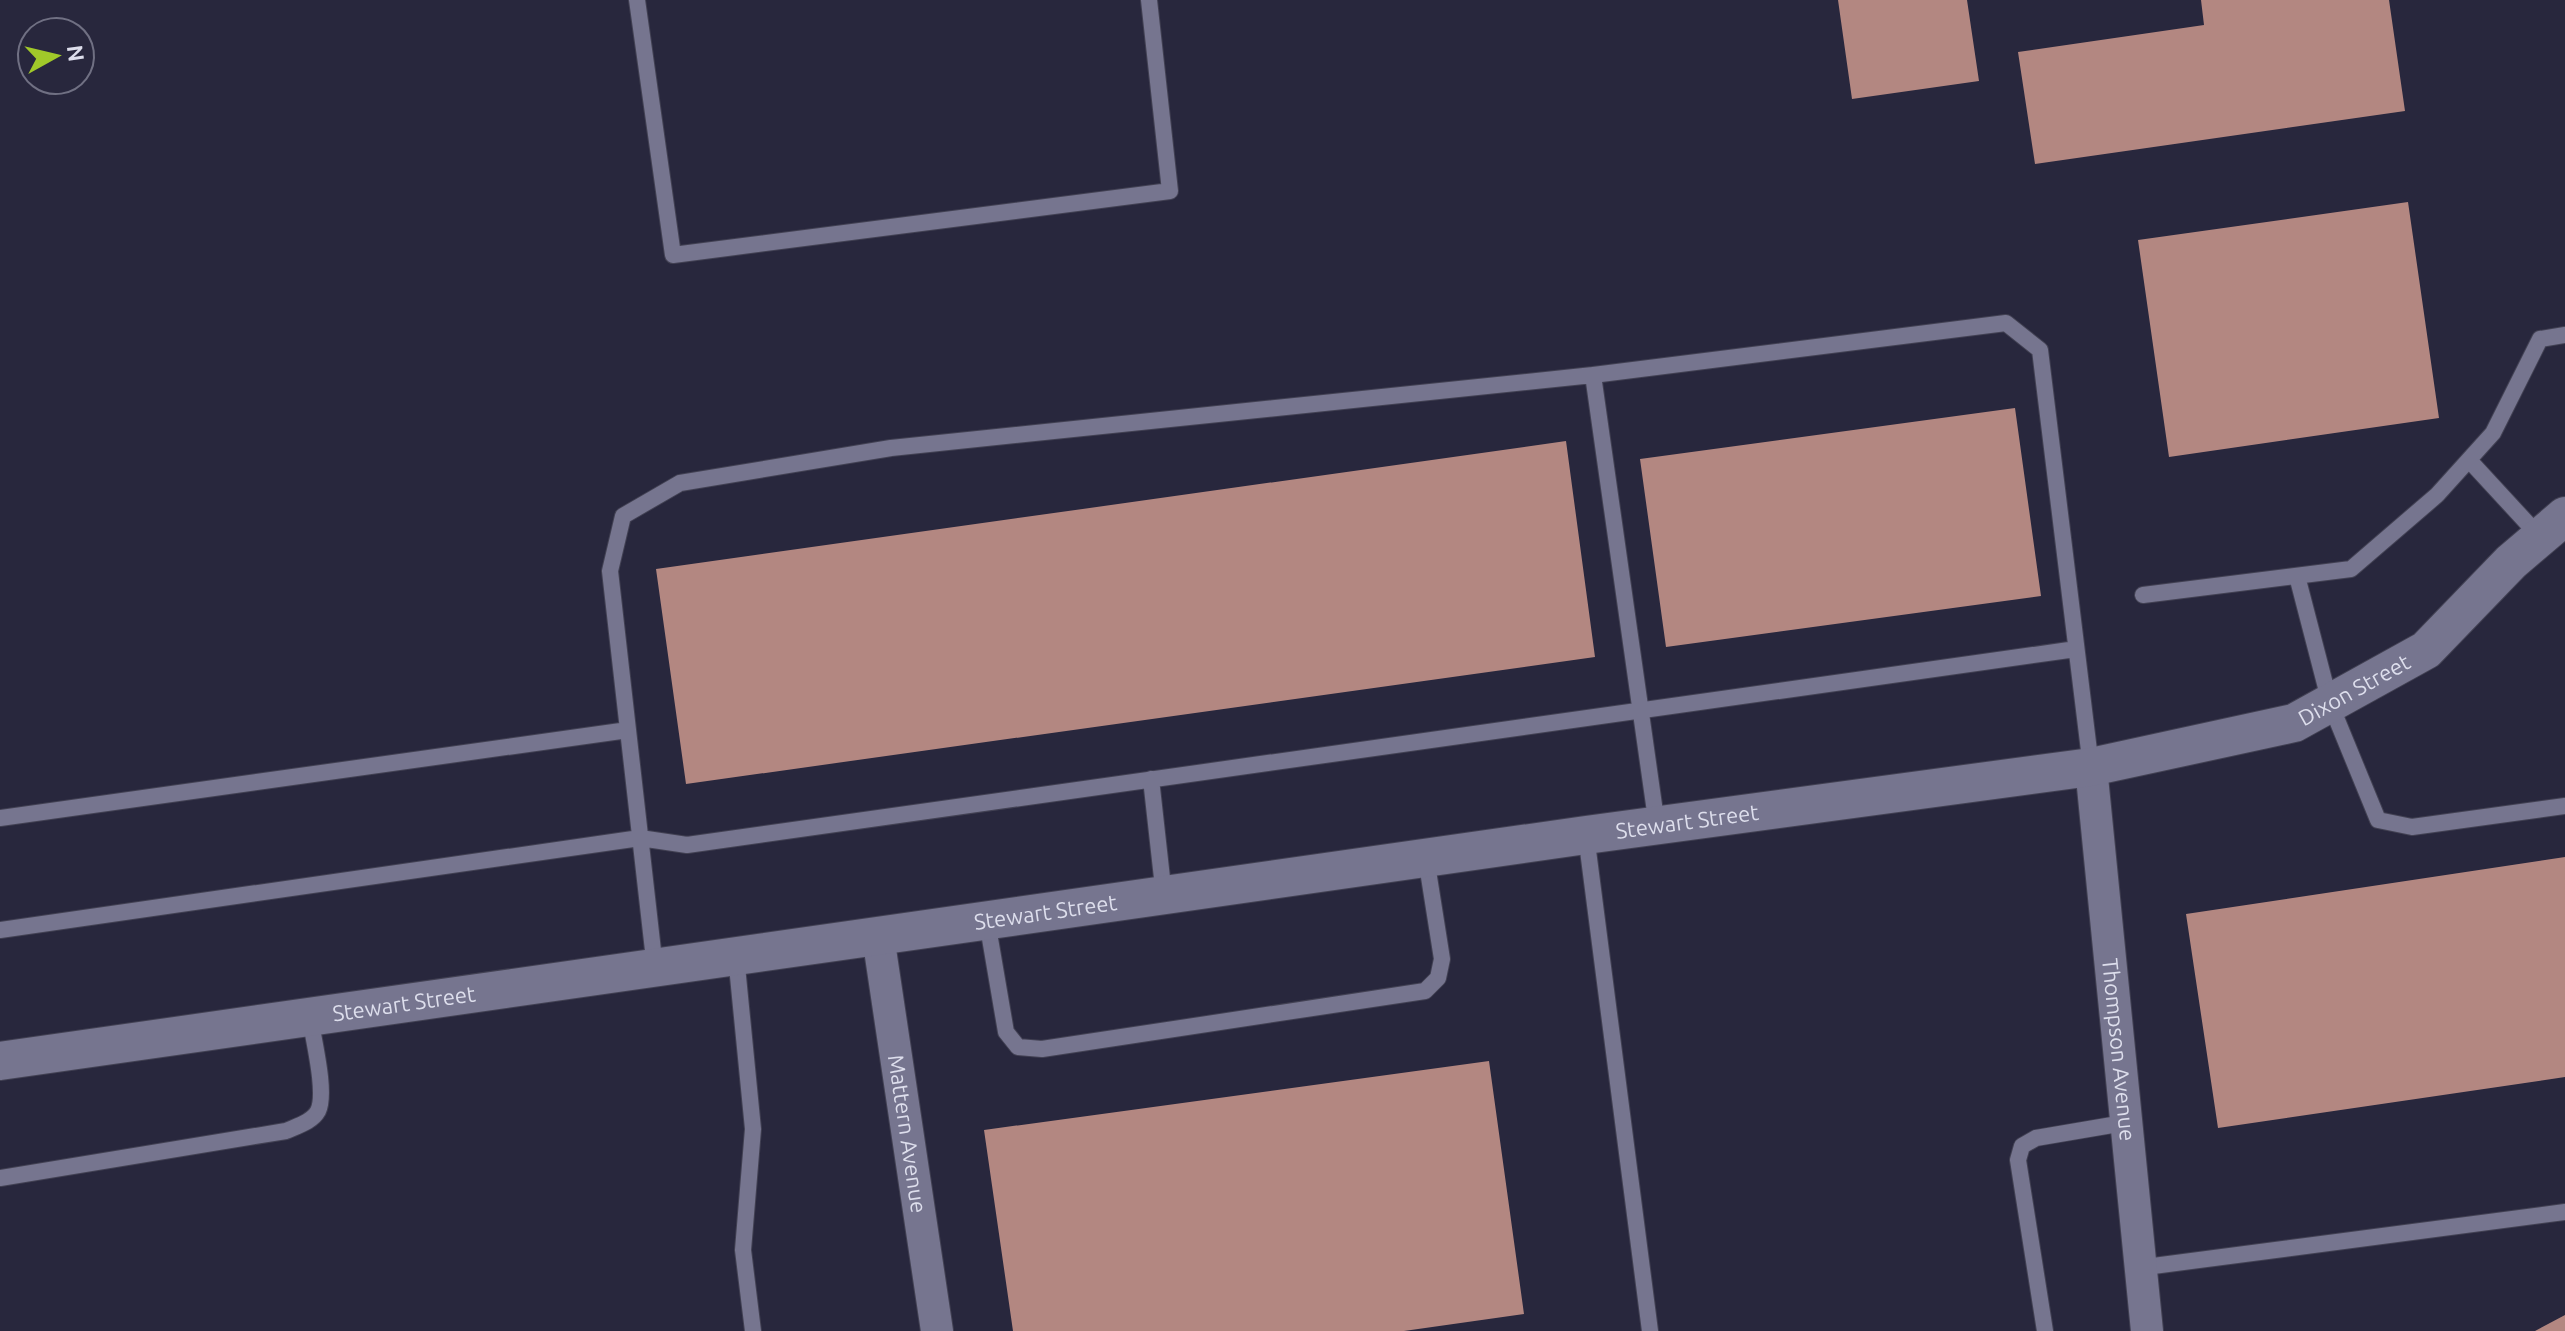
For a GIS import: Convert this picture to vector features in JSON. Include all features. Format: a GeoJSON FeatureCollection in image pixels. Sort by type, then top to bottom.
{"type":"FeatureCollection","features":[{"type":"Feature","properties":{"kind":"street","name":"Dixon Street"},"geometry":{"type":"LineString","coordinates":[[2091,767],[2294,723],[2426,650],[2553,526]]}},
{"type":"Feature","properties":{"kind":"street","name":"Stewart Street"},"geometry":{"type":"LineString","coordinates":[[0,1061],[1586,835],[2091,767]]}},
{"type":"Feature","properties":{"kind":"street","name":"Thompson Avenue"},"geometry":{"type":"LineString","coordinates":[[2091,767],[2138,1268],[2147,1331]]}},
{"type":"Feature","properties":{"kind":"street","name":"Mattern Avenue"},"geometry":{"type":"LineString","coordinates":[[878,936],[937,1331]]}},
{"type":"Feature","properties":{"kind":"lane"},"geometry":{"type":"LineString","coordinates":[[637,0],[673,255],[1170,191],[1149,0]]}},
{"type":"Feature","properties":{"kind":"lane"},"geometry":{"type":"LineString","coordinates":[[655,968],[610,571],[623,516],[680,483],[891,448],[1593,375],[2006,323],[2040,350],[2091,767]]}},
{"type":"Feature","properties":{"kind":"lane"},"geometry":{"type":"LineString","coordinates":[[2143,595],[2351,569],[2437,495],[2493,433],[2540,339],[2565,335]]}},
{"type":"Feature","properties":{"kind":"lane"},"geometry":{"type":"LineString","coordinates":[[1593,375],[1657,826]]}},
{"type":"Feature","properties":{"kind":"lane"},"geometry":{"type":"LineString","coordinates":[[2469,460],[2553,526]]}},
{"type":"Feature","properties":{"kind":"lane"},"geometry":{"type":"LineString","coordinates":[[2297,576],[2330,703],[2378,820],[2412,827],[2565,806]]}},
{"type":"Feature","properties":{"kind":"lane"},"geometry":{"type":"LineString","coordinates":[[0,930],[640,838],[687,845],[2076,649]]}},
{"type":"Feature","properties":{"kind":"lane"},"geometry":{"type":"LineString","coordinates":[[0,818],[628,730]]}},
{"type":"Feature","properties":{"kind":"lane"},"geometry":{"type":"LineString","coordinates":[[1151,779],[1164,896]]}},
{"type":"Feature","properties":{"kind":"lane"},"geometry":{"type":"LineString","coordinates":[[1586,835],[1650,1331]]}},
{"type":"Feature","properties":{"kind":"lane"},"geometry":{"type":"LineString","coordinates":[[987,921],[1006,1032],[1018,1047],[1042,1049],[1425,991],[1438,978],[1442,959],[1426,858]]}},
{"type":"Feature","properties":{"kind":"lane"},"geometry":{"type":"LineString","coordinates":[[736,956],[753,1129],[743,1250],[753,1331]]}},
{"type":"Feature","properties":{"kind":"lane"},"geometry":{"type":"LineString","coordinates":[[0,1178],[286,1131],[310,1120],[319,1110],[321,1090],[310,1017]]}},
{"type":"Feature","properties":{"kind":"lane"},"geometry":{"type":"LineString","coordinates":[[2045,1331],[2018,1160],[2022,1146],[2036,1138],[2124,1123]]}},
{"type":"Feature","properties":{"kind":"lane"},"geometry":{"type":"LineString","coordinates":[[2138,1268],[2565,1212]]}},
{"type":"Feature","properties":{"kind":"building"},"geometry":{"type":"Polygon","coordinates":[[[1838,0],[1967,0],[1979,81],[1852,99],[1838,0]]]}},
{"type":"Feature","properties":{"kind":"building"},"geometry":{"type":"Polygon","coordinates":[[[2201,0],[2389,0],[2405,111],[2035,164],[2018,52],[2204,25],[2201,0]]]}},
{"type":"Feature","properties":{"kind":"building"},"geometry":{"type":"Polygon","coordinates":[[[2408,202],[2439,418],[2169,457],[2138,240],[2408,202]]]}},
{"type":"Feature","properties":{"kind":"building"},"geometry":{"type":"Polygon","coordinates":[[[2015,408],[2041,596],[1666,647],[1640,459],[2015,408]]]}},
{"type":"Feature","properties":{"kind":"building"},"geometry":{"type":"Polygon","coordinates":[[[1566,441],[1595,657],[686,784],[656,569],[1566,441]]]}},
{"type":"Feature","properties":{"kind":"building"},"geometry":{"type":"Polygon","coordinates":[[[2565,857],[2565,1077],[2218,1128],[2186,914],[2565,857]]]}},
{"type":"Feature","properties":{"kind":"building"},"geometry":{"type":"Polygon","coordinates":[[[1489,1061],[1524,1314],[1404,1331],[1013,1331],[984,1130],[1489,1061]]]}},
{"type":"Feature","properties":{"kind":"building"},"geometry":{"type":"Polygon","coordinates":[[[2565,1315],[2565,1331],[2535,1331],[2565,1315]]]}}]}
